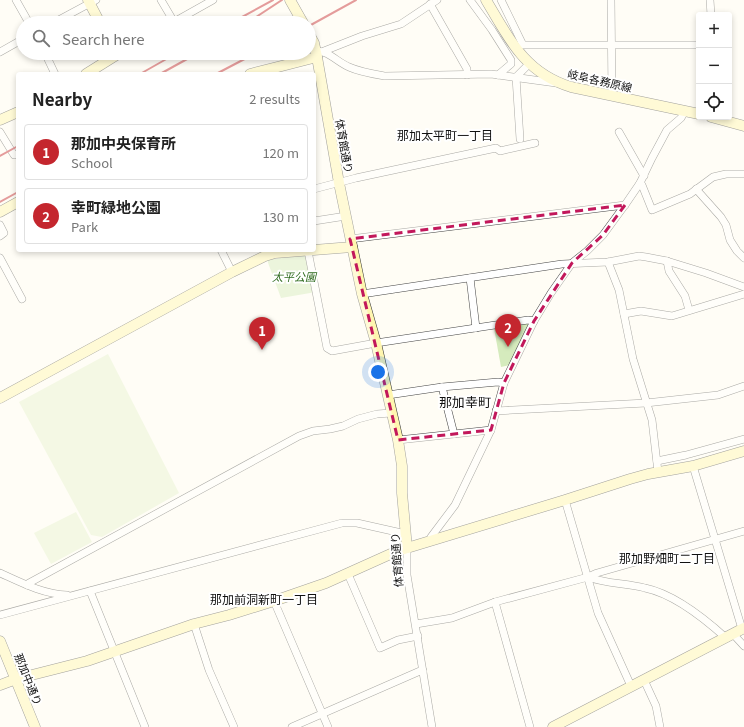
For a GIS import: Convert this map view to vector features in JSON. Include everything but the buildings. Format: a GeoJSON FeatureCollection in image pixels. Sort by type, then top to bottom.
{"type":"FeatureCollection","features":[{"type":"Feature","properties":{"kind":"street"},"geometry":{"type":"LineString","coordinates":[[16,0],[25,16]]}},
{"type":"Feature","properties":{"kind":"street"},"geometry":{"type":"LineString","coordinates":[[161,0],[169,16]]}},
{"type":"Feature","properties":{"kind":"street"},"geometry":{"type":"LineString","coordinates":[[185,16],[214,0]]}},
{"type":"Feature","properties":{"kind":"street"},"geometry":{"type":"LineString","coordinates":[[290,0],[299,16]]}},
{"type":"Feature","properties":{"kind":"street"},"geometry":{"type":"LineString","coordinates":[[316,54],[362,36],[401,24],[437,0]]}},
{"type":"Feature","properties":{"kind":"street"},"geometry":{"type":"LineString","coordinates":[[470,0],[492,30],[511,60],[511,64],[498,75]]}},
{"type":"Feature","properties":{"kind":"street","name":"岐阜各務原線"},"geometry":{"type":"LineString","coordinates":[[486,0],[512,42],[529,64],[540,73],[558,83],[696,113]]}},
{"type":"Feature","properties":{"kind":"street"},"geometry":{"type":"LineString","coordinates":[[501,0],[523,45],[696,45]]}},
{"type":"Feature","properties":{"kind":"street"},"geometry":{"type":"LineString","coordinates":[[611,0],[613,45],[612,96]]}},
{"type":"Feature","properties":{"kind":"street"},"geometry":{"type":"LineString","coordinates":[[710,0],[711,12]]}},
{"type":"Feature","properties":{"kind":"street"},"geometry":{"type":"LineString","coordinates":[[65,16],[91,1],[97,16]]}},
{"type":"Feature","properties":{"kind":"street"},"geometry":{"type":"LineString","coordinates":[[430,4],[467,69],[467,75]]}},
{"type":"Feature","properties":{"kind":"street"},"geometry":{"type":"LineString","coordinates":[[0,52],[16,43]]}},
{"type":"Feature","properties":{"kind":"street","name":"体育館通り"},"geometry":{"type":"LineString","coordinates":[[316,47],[319,53],[339,183],[362,294]]}},
{"type":"Feature","properties":{"kind":"street"},"geometry":{"type":"LineString","coordinates":[[319,53],[349,67],[385,76],[498,75],[558,83]]}},
{"type":"Feature","properties":{"kind":"street"},"geometry":{"type":"LineString","coordinates":[[48,60],[54,72]]}},
{"type":"Feature","properties":{"kind":"street"},"geometry":{"type":"LineString","coordinates":[[89,72],[107,60]]}},
{"type":"Feature","properties":{"kind":"street"},"geometry":{"type":"LineString","coordinates":[[257,72],[296,60]]}},
{"type":"Feature","properties":{"kind":"street"},"geometry":{"type":"LineString","coordinates":[[520,139],[516,77],[529,64]]}},
{"type":"Feature","properties":{"kind":"street"},"geometry":{"type":"LineString","coordinates":[[431,541],[431,537],[455,505],[491,430],[504,383],[534,322],[551,293],[572,263],[603,235],[625,206],[644,176],[668,130],[681,118],[685,110]]}},
{"type":"Feature","properties":{"kind":"street"},"geometry":{"type":"LineString","coordinates":[[0,120],[16,113]]}},
{"type":"Feature","properties":{"kind":"street"},"geometry":{"type":"LineString","coordinates":[[724,120],[744,126]]}},
{"type":"Feature","properties":{"kind":"street"},"geometry":{"type":"LineString","coordinates":[[0,132],[14,155],[16,154]]}},
{"type":"Feature","properties":{"kind":"street"},"geometry":{"type":"LineString","coordinates":[[619,132],[644,176]]}},
{"type":"Feature","properties":{"kind":"street"},"geometry":{"type":"LineString","coordinates":[[316,189],[356,178],[496,148],[500,151],[535,143]]}},
{"type":"Feature","properties":{"kind":"street"},"geometry":{"type":"LineString","coordinates":[[640,183],[652,210],[681,198],[713,177],[726,174],[744,174]]}},
{"type":"Feature","properties":{"kind":"street"},"geometry":{"type":"LineString","coordinates":[[696,189],[721,217],[726,225],[730,240],[737,252],[744,258]]}},
{"type":"Feature","properties":{"kind":"street"},"geometry":{"type":"LineString","coordinates":[[0,212],[16,203]]}},
{"type":"Feature","properties":{"kind":"street"},"geometry":{"type":"LineString","coordinates":[[316,250],[351,243],[625,206]]}},
{"type":"Feature","properties":{"kind":"street"},"geometry":{"type":"LineString","coordinates":[[316,220],[346,216]]}},
{"type":"Feature","properties":{"kind":"street"},"geometry":{"type":"LineString","coordinates":[[0,225],[4,233],[0,236]]}},
{"type":"Feature","properties":{"kind":"street"},"geometry":{"type":"LineString","coordinates":[[222,252],[232,272]]}},
{"type":"Feature","properties":{"kind":"street"},"geometry":{"type":"LineString","coordinates":[[0,398],[232,272],[264,253],[292,252]]}},
{"type":"Feature","properties":{"kind":"street"},"geometry":{"type":"LineString","coordinates":[[308,252],[327,348],[332,351],[528,320],[534,322]]}},
{"type":"Feature","properties":{"kind":"street"},"geometry":{"type":"LineString","coordinates":[[27,586],[29,582],[299,436],[313,431],[343,426],[364,417],[392,413],[376,343],[362,294],[572,263],[608,262],[639,256],[706,273],[744,287]]}},
{"type":"Feature","properties":{"kind":"street"},"geometry":{"type":"LineString","coordinates":[[0,258],[22,300]]}},
{"type":"Feature","properties":{"kind":"street"},"geometry":{"type":"LineString","coordinates":[[608,262],[619,290],[633,359],[652,420],[658,472]]}},
{"type":"Feature","properties":{"kind":"street"},"geometry":{"type":"LineString","coordinates":[[667,262],[670,271],[685,296],[689,310]]}},
{"type":"Feature","properties":{"kind":"street"},"geometry":{"type":"LineString","coordinates":[[470,278],[476,328]]}},
{"type":"Feature","properties":{"kind":"street"},"geometry":{"type":"LineString","coordinates":[[624,314],[641,311],[672,316],[736,298],[744,294]]}},
{"type":"Feature","properties":{"kind":"street"},"geometry":{"type":"LineString","coordinates":[[388,394],[442,387],[498,382],[504,383]]}},
{"type":"Feature","properties":{"kind":"street"},"geometry":{"type":"LineString","coordinates":[[496,411],[646,403],[718,395],[744,386]]}},
{"type":"Feature","properties":{"kind":"street"},"geometry":{"type":"LineString","coordinates":[[442,387],[454,434]]}},
{"type":"Feature","properties":{"kind":"street","name":"体育館通り"},"geometry":{"type":"LineString","coordinates":[[392,413],[402,466],[402,494],[407,548],[407,575],[423,671]]}},
{"type":"Feature","properties":{"kind":"street"},"geometry":{"type":"LineString","coordinates":[[398,440],[491,430]]}},
{"type":"Feature","properties":{"kind":"street"},"geometry":{"type":"LineString","coordinates":[[657,461],[744,440]]}},
{"type":"Feature","properties":{"kind":"street"},"geometry":{"type":"LineString","coordinates":[[0,684],[88,661],[194,624],[274,601],[348,574],[395,552],[565,500],[630,478],[693,466],[744,451]]}},
{"type":"Feature","properties":{"kind":"street"},"geometry":{"type":"LineString","coordinates":[[693,466],[714,540],[736,632],[744,646]]}},
{"type":"Feature","properties":{"kind":"street"},"geometry":{"type":"LineString","coordinates":[[565,500],[598,613],[630,686]]}},
{"type":"Feature","properties":{"kind":"street"},"geometry":{"type":"LineString","coordinates":[[0,615],[342,523],[357,523],[406,534]]}},
{"type":"Feature","properties":{"kind":"street"},"geometry":{"type":"LineString","coordinates":[[416,624],[452,618],[495,602],[588,577],[597,573],[744,531]]}},
{"type":"Feature","properties":{"kind":"street"},"geometry":{"type":"LineString","coordinates":[[0,573],[27,586],[46,592],[73,595]]}},
{"type":"Feature","properties":{"kind":"street"},"geometry":{"type":"LineString","coordinates":[[348,574],[380,648],[398,640],[418,636]]}},
{"type":"Feature","properties":{"kind":"street"},"geometry":{"type":"LineString","coordinates":[[588,577],[598,581],[646,588],[668,596],[699,615],[736,632]]}},
{"type":"Feature","properties":{"kind":"street"},"geometry":{"type":"LineString","coordinates":[[90,591],[145,727]]}},
{"type":"Feature","properties":{"kind":"street"},"geometry":{"type":"LineString","coordinates":[[274,601],[328,727]]}},
{"type":"Feature","properties":{"kind":"street"},"geometry":{"type":"LineString","coordinates":[[495,602],[530,727]]}},
{"type":"Feature","properties":{"kind":"street"},"geometry":{"type":"LineString","coordinates":[[194,624],[209,670],[234,727]]}},
{"type":"Feature","properties":{"kind":"street"},"geometry":{"type":"LineString","coordinates":[[553,727],[736,632]]}},
{"type":"Feature","properties":{"kind":"street","name":"那加中通り"},"geometry":{"type":"LineString","coordinates":[[0,641],[35,727]]}},
{"type":"Feature","properties":{"kind":"street"},"geometry":{"type":"LineString","coordinates":[[292,727],[420,671],[423,671],[432,727]]}},
{"type":"Feature","properties":{"kind":"street"},"geometry":{"type":"LineString","coordinates":[[644,680],[656,706],[660,727]]}},
{"type":"Feature","properties":{"kind":"highlighted area"},"geometry":{"type":"Polygon","coordinates":[[[625,205],[603,235],[572,263],[534,321],[504,383],[491,430],[398,440],[350,239],[625,205]]]}},
{"type":"Feature","properties":{"kind":"green space","name":"太平公園"},"geometry":{"type":"Polygon","coordinates":[[[308,254],[316,292],[281,298],[267,260],[308,254]]]}},
{"type":"Feature","properties":{"kind":"green space"},"geometry":{"type":"Polygon","coordinates":[[[532,323],[510,365],[501,367],[494,328],[532,323]]]}},
{"type":"Feature","properties":{"kind":"green space"},"geometry":{"type":"Polygon","coordinates":[[[108,354],[179,493],[102,537],[91,535],[19,402],[108,354]]]}},
{"type":"Feature","properties":{"kind":"green space"},"geometry":{"type":"Polygon","coordinates":[[[76,512],[92,542],[51,564],[34,533],[76,512]]]}},
{"type":"Feature","properties":{"kind":"railway"},"geometry":{"type":"LineString","coordinates":[[244,16],[273,0]]}},
{"type":"Feature","properties":{"kind":"railway"},"geometry":{"type":"LineString","coordinates":[[258,16],[282,0]]}},
{"type":"Feature","properties":{"kind":"railway"},"geometry":{"type":"LineString","coordinates":[[316,22],[356,0]]}},
{"type":"Feature","properties":{"kind":"railway"},"geometry":{"type":"LineString","coordinates":[[144,72],[165,60]]}},
{"type":"Feature","properties":{"kind":"railway"},"geometry":{"type":"LineString","coordinates":[[164,72],[185,60]]}},
{"type":"Feature","properties":{"kind":"railway"},"geometry":{"type":"LineString","coordinates":[[220,72],[243,60]]}},
{"type":"Feature","properties":{"kind":"railway"},"geometry":{"type":"LineString","coordinates":[[0,156],[16,147]]}},
{"type":"Feature","properties":{"kind":"railway"},"geometry":{"type":"LineString","coordinates":[[0,202],[16,193]]}},
{"type":"Feature","properties":{"kind":"place","name":"幸町緑地公園"},"geometry":{"type":"Point","coordinates":[508,347]}},
{"type":"Feature","properties":{"kind":"place","name":"那加中央保育所"},"geometry":{"type":"Point","coordinates":[262,350]}},
{"type":"Feature","properties":{"kind":"district","name":"那加太平町一丁目"},"geometry":{"type":"Point","coordinates":[445,134]}},
{"type":"Feature","properties":{"kind":"district","name":"那加幸町"},"geometry":{"type":"Point","coordinates":[465,401]}},
{"type":"Feature","properties":{"kind":"district","name":"那加野畑町二丁目"},"geometry":{"type":"Point","coordinates":[667,557]}},
{"type":"Feature","properties":{"kind":"district","name":"那加前洞新町一丁目"},"geometry":{"type":"Point","coordinates":[264,598]}}]}
